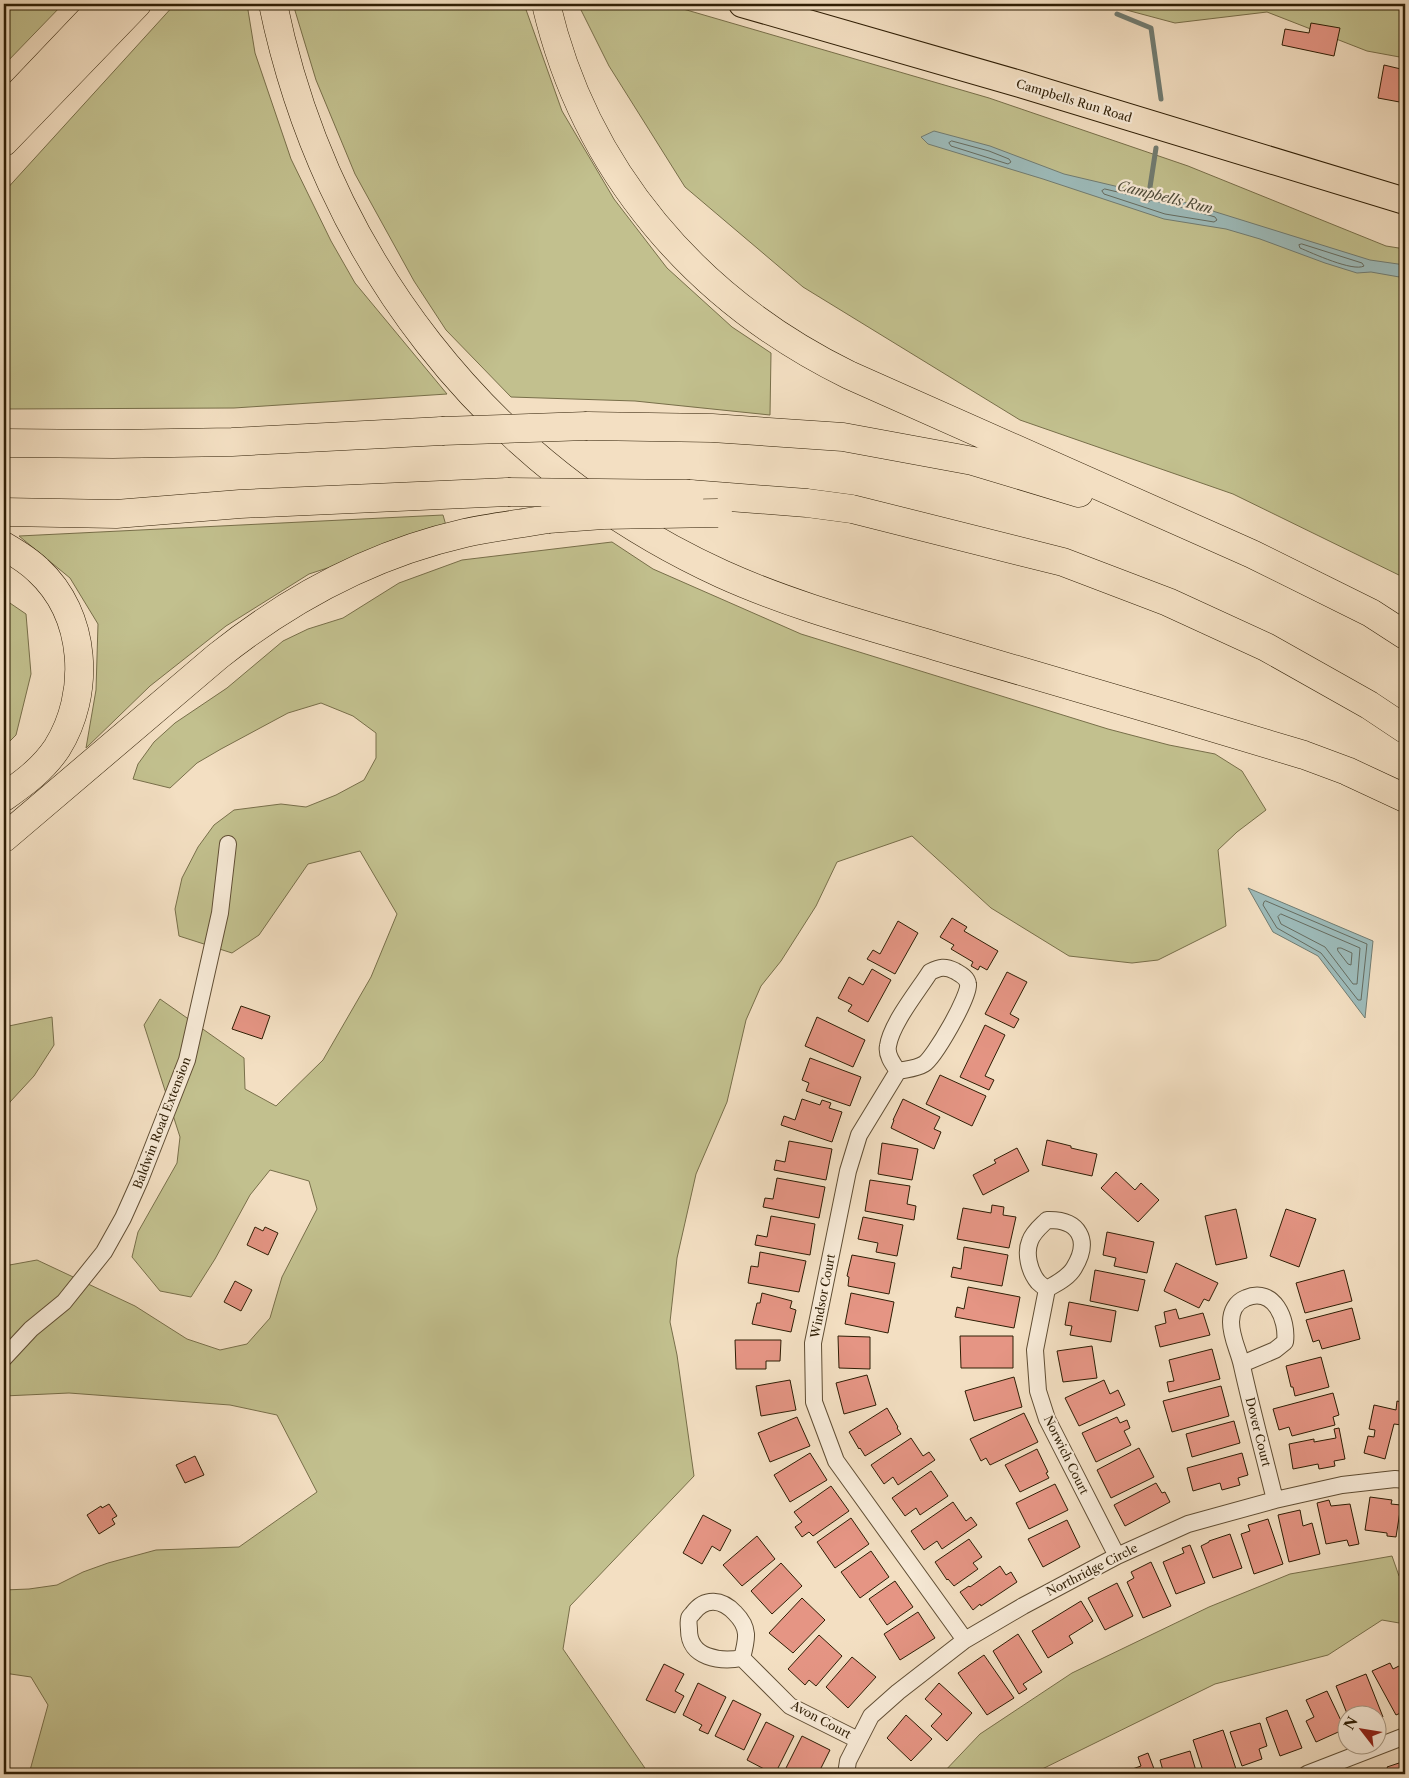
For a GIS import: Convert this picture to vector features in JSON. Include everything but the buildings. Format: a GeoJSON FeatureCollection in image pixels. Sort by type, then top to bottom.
{"type":"FeatureCollection","features":[{"type":"Feature","properties":{"kind":"highway"},"geometry":{"type":"LineString","coordinates":[[4,109],[104,4]]}},
{"type":"Feature","properties":{"kind":"highway"},"geometry":{"type":"LineString","coordinates":[[4,142],[137,4]]}},
{"type":"Feature","properties":{"kind":"highway"},"geometry":{"type":"LineString","coordinates":[[273,4],[287,63],[311,137],[341,205],[382,277],[428,343],[475,398],[532,452],[594,500],[690,558],[760,590],[847,619],[1304,755],[1347,771],[1405,798]]}},
{"type":"Feature","properties":{"kind":"highway"},"geometry":{"type":"LineString","coordinates":[[546,4],[568,77],[584,113],[621,178],[641,207],[687,261],[712,285],[759,322],[800,349],[849,375],[1252,554],[1371,613],[1405,635]]}},
{"type":"Feature","properties":{"kind":"highway"},"geometry":{"type":"LineString","coordinates":[[4,443],[232,442],[442,431],[587,426],[712,428],[843,437],[973,461],[1116,505],[1252,554]]}},
{"type":"Feature","properties":{"kind":"highway"},"geometry":{"type":"LineString","coordinates":[[4,512],[116,514],[240,504],[508,492],[690,494],[798,502],[852,509],[1063,562],[1168,602],[1266,647],[1369,705],[1405,729]]}},
{"type":"Feature","properties":{"kind":"highway"},"geometry":{"type":"LineString","coordinates":[[4,838],[245,634],[304,596],[367,565],[406,550],[466,533],[548,520],[603,515],[718,513],[794,516],[872,522],[938,530]]}},
{"type":"Feature","properties":{"kind":"highway"},"geometry":{"type":"LineString","coordinates":[[4,546],[39,570],[58,595],[73,626],[80,674],[77,700],[72,717],[56,749],[35,774],[4,797]]}},
{"type":"Feature","properties":{"kind":"main road","name":"Campbells Run Road"},"geometry":{"type":"LineString","coordinates":[[742,4],[1020,84],[1405,201]]}},
{"type":"Feature","properties":{"kind":"street","name":"Baldwin Road Extension"},"geometry":{"type":"LineString","coordinates":[[4,1358],[31,1329],[64,1302],[104,1252],[124,1218],[187,1060],[220,913],[228,844]]}},
{"type":"Feature","properties":{"kind":"street"},"geometry":{"type":"LineString","coordinates":[[939,967],[946,967],[961,974],[967,979],[969,985],[958,1012],[945,1036],[925,1064],[898,1071],[891,1061],[887,1047],[894,1029],[930,972],[939,967]]}},
{"type":"Feature","properties":{"kind":"street","name":"Windsor Court"},"geometry":{"type":"LineString","coordinates":[[898,1071],[859,1135],[848,1171],[813,1343],[814,1402],[836,1461],[965,1640]]}},
{"type":"Feature","properties":{"kind":"street","name":"Norwich Court"},"geometry":{"type":"LineString","coordinates":[[1047,1289],[1035,1350],[1038,1391],[1047,1420],[1117,1556]]}},
{"type":"Feature","properties":{"kind":"street","name":"Dover Court"},"geometry":{"type":"LineString","coordinates":[[1242,1364],[1275,1500]]}},
{"type":"Feature","properties":{"kind":"street","name":"Northridge Circle"},"geometry":{"type":"LineString","coordinates":[[846,1774],[848,1761],[871,1716],[898,1692],[965,1640],[1023,1606],[1117,1556],[1188,1524],[1275,1500],[1342,1485],[1395,1479],[1405,1480]]}},
{"type":"Feature","properties":{"kind":"street","name":"Avon Court"},"geometry":{"type":"LineString","coordinates":[[742,1658],[790,1706],[858,1740]]}},
{"type":"Feature","properties":{"kind":"street"},"geometry":{"type":"LineString","coordinates":[[1307,1774],[1405,1736]]}},
{"type":"Feature","properties":{"kind":"shaded area"},"geometry":{"type":"Polygon","coordinates":[[[4,4],[63,4],[4,65],[4,4]]]}},
{"type":"Feature","properties":{"kind":"shaded area"},"geometry":{"type":"Polygon","coordinates":[[[175,4],[247,4],[255,53],[291,159],[331,241],[355,283],[447,394],[234,408],[4,409],[4,192],[175,4]]]}},
{"type":"Feature","properties":{"kind":"shaded area"},"geometry":{"type":"Polygon","coordinates":[[[293,4],[524,4],[562,111],[614,199],[667,268],[732,327],[771,353],[770,415],[635,401],[511,397],[446,330],[414,281],[355,174],[316,80],[293,4]]]}},
{"type":"Feature","properties":{"kind":"shaded area"},"geometry":{"type":"Polygon","coordinates":[[[578,4],[666,4],[989,98],[1188,166],[1386,246],[1405,249],[1405,578],[1233,494],[1020,420],[803,287],[685,187],[609,66],[578,4]]]}},
{"type":"Feature","properties":{"kind":"shaded area"},"geometry":{"type":"Polygon","coordinates":[[[1104,4],[1405,4],[1405,58],[1367,51],[1267,12],[1175,23],[1104,4]]]}},
{"type":"Feature","properties":{"kind":"shaded area"},"geometry":{"type":"Polygon","coordinates":[[[443,515],[447,529],[309,574],[226,626],[150,686],[86,748],[96,690],[98,624],[70,578],[19,536],[443,515]]]}},
{"type":"Feature","properties":{"kind":"shaded area"},"geometry":{"type":"Polygon","coordinates":[[[612,542],[653,569],[801,634],[1108,729],[1169,745],[1215,754],[1242,771],[1266,810],[1237,832],[1218,850],[1226,926],[1158,960],[1132,963],[1069,956],[991,908],[912,836],[837,862],[816,906],[781,961],[761,986],[746,1020],[727,1102],[696,1174],[677,1258],[670,1322],[677,1355],[694,1476],[570,1606],[563,1649],[649,1774],[29,1774],[48,1705],[31,1677],[4,1673],[4,1590],[57,1585],[83,1572],[108,1563],[156,1550],[239,1547],[317,1492],[277,1415],[230,1405],[69,1393],[4,1396],[4,1266],[37,1260],[135,1306],[187,1339],[220,1350],[247,1344],[270,1318],[282,1277],[317,1209],[309,1181],[270,1170],[250,1195],[215,1259],[191,1297],[160,1291],[132,1257],[138,1232],[177,1163],[180,1137],[144,1025],[160,999],[244,1058],[245,1089],[276,1106],[323,1060],[371,977],[397,914],[360,851],[308,864],[259,935],[232,953],[179,936],[175,909],[182,878],[198,847],[214,825],[234,810],[281,804],[306,807],[336,795],[364,780],[376,758],[376,733],[353,716],[321,703],[288,713],[197,763],[170,788],[133,779],[138,764],[154,742],[175,723],[227,688],[283,641],[308,629],[343,618],[399,583],[462,560],[612,542]]]}},
{"type":"Feature","properties":{"kind":"shaded area"},"geometry":{"type":"Polygon","coordinates":[[[4,599],[26,614],[31,674],[16,735],[4,747],[4,599]]]}},
{"type":"Feature","properties":{"kind":"shaded area"},"geometry":{"type":"Polygon","coordinates":[[[52,1017],[54,1045],[34,1076],[10,1102],[4,1115],[4,1027],[52,1017]]]}},
{"type":"Feature","properties":{"kind":"shaded area"},"geometry":{"type":"Polygon","coordinates":[[[1392,1556],[1399,1576],[1405,1578],[1405,1624],[1382,1620],[1328,1655],[1215,1684],[1032,1774],[942,1774],[980,1734],[1072,1673],[1209,1607],[1290,1574],[1392,1556]]]}},
{"type":"Feature","properties":{"kind":"water"},"geometry":{"type":"Polygon","coordinates":[[[934,131],[990,146],[1064,174],[1187,203],[1370,260],[1405,265],[1405,278],[1371,272],[1357,273],[1226,229],[1164,219],[928,144],[921,137],[934,131]]]}},
{"type":"Feature","properties":{"kind":"water"},"geometry":{"type":"Polygon","coordinates":[[[1248,888],[1373,941],[1365,1018],[1318,956],[1273,932],[1248,888]]]}},
{"type":"Feature","properties":{"kind":"waterway"},"geometry":{"type":"LineString","coordinates":[[1117,14],[1151,28],[1161,99]]}},
{"type":"Feature","properties":{"kind":"waterway","name":"Campbells Run"},"geometry":{"type":"LineString","coordinates":[[1148,200],[1156,148]]}}]}
